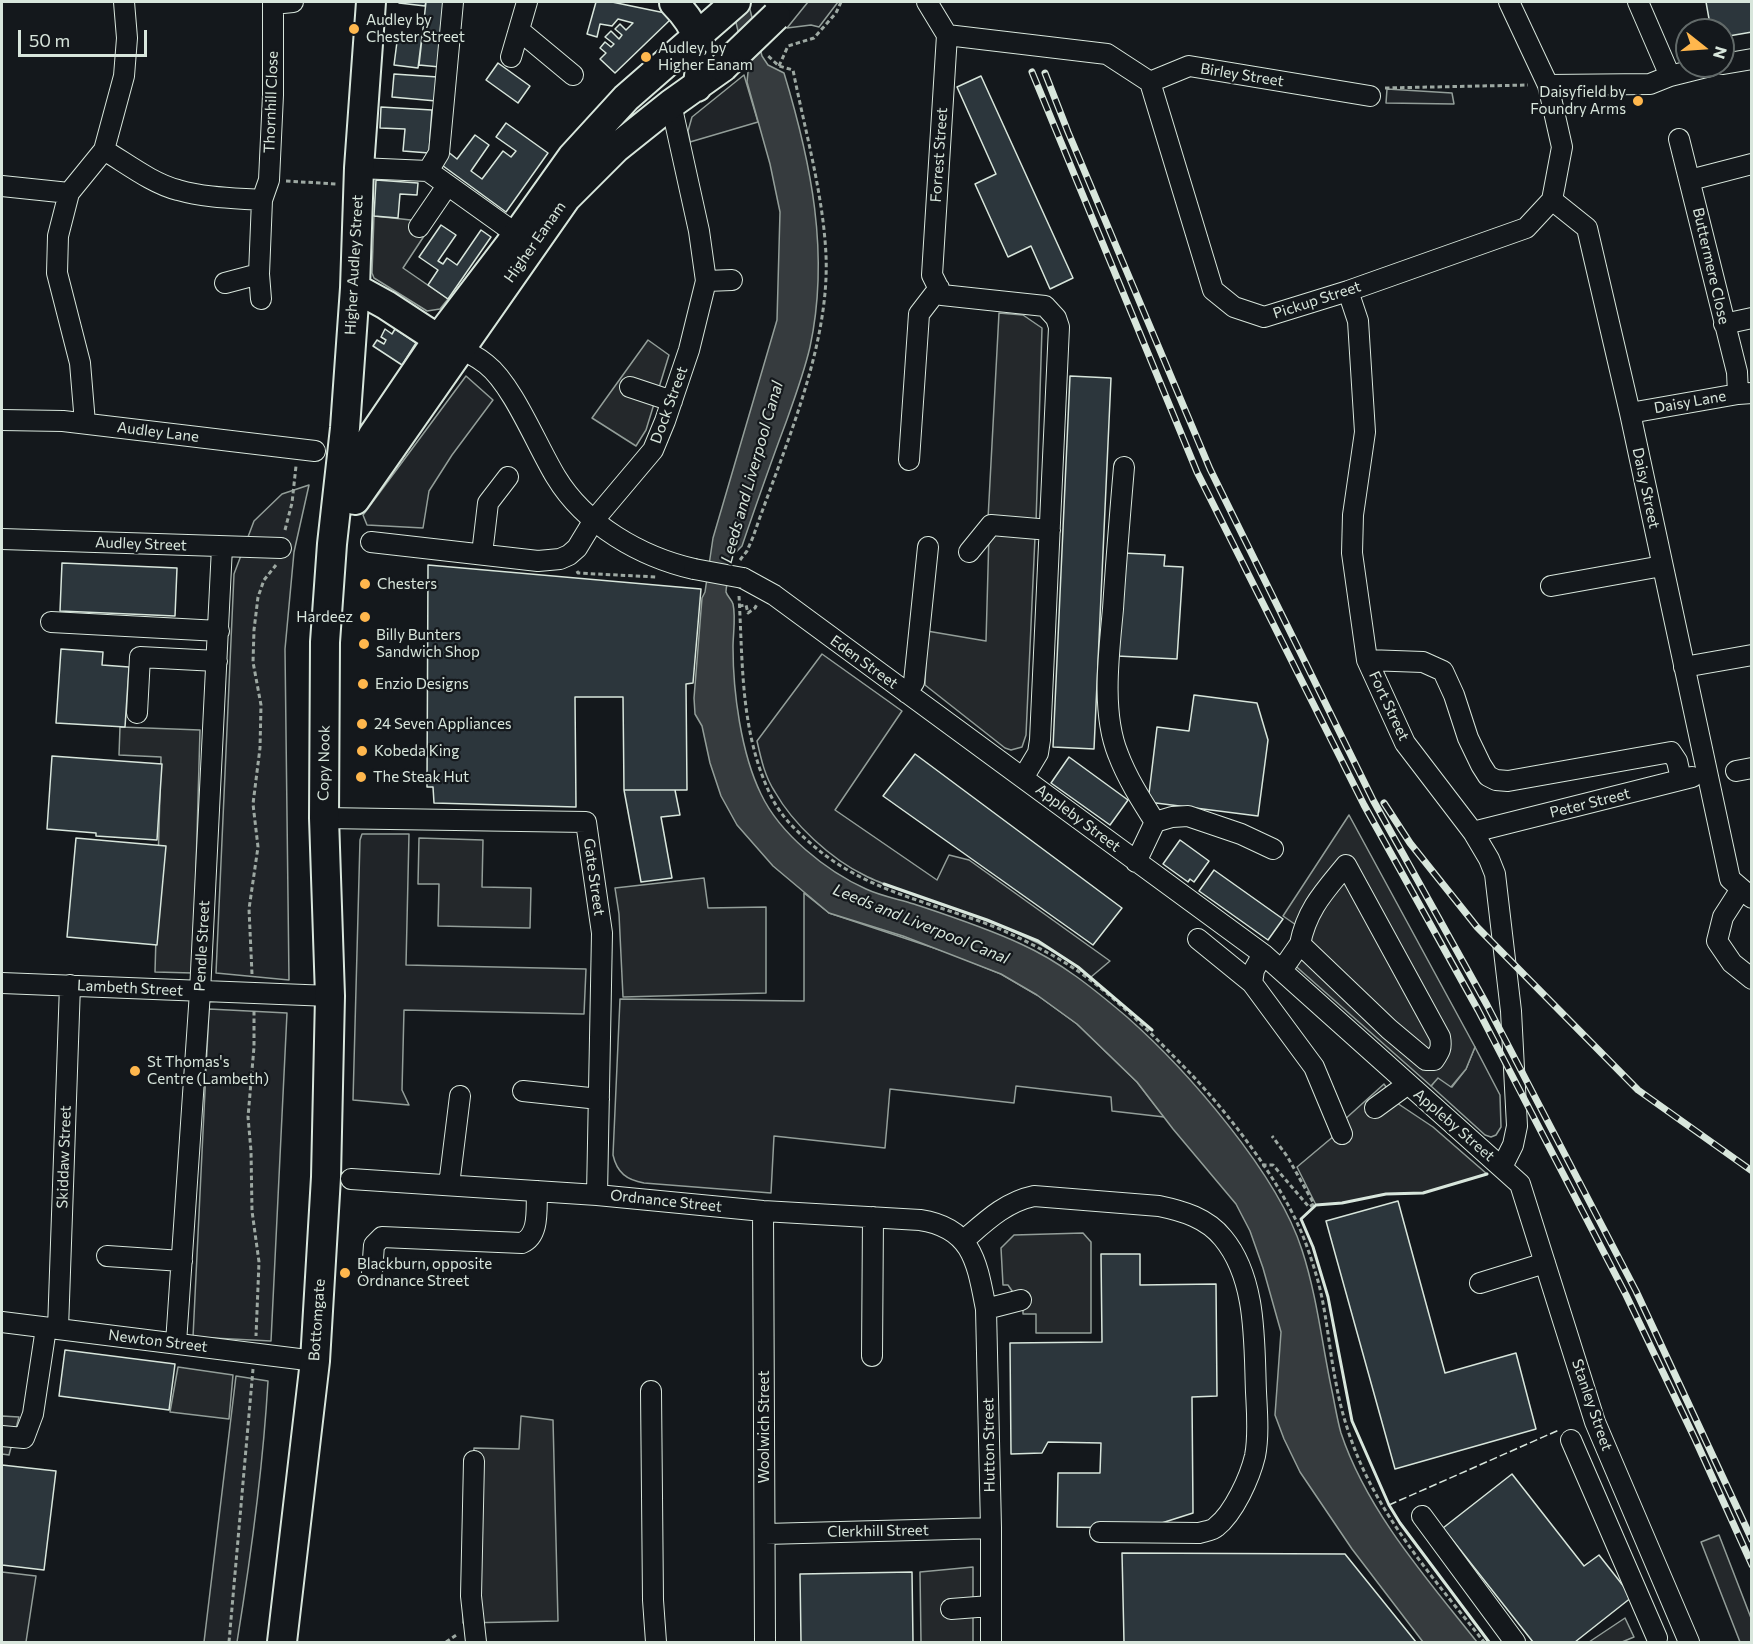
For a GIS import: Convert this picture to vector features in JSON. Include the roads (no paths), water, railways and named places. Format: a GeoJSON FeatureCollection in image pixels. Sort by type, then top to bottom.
{"type":"FeatureCollection","features":[{"type":"Feature","properties":{"kind":"highway","name":"Higher Audley Street"},"geometry":{"type":"LineString","coordinates":[[335,517],[345,428],[355,288],[359,177],[371,2]]}},
{"type":"Feature","properties":{"kind":"highway","name":"Higher Eanam"},"geometry":{"type":"LineString","coordinates":[[335,517],[373,435],[450,344],[525,240],[572,158],[626,98],[697,35],[705,5]]}},
{"type":"Feature","properties":{"kind":"highway"},"geometry":{"type":"LineString","coordinates":[[697,87],[701,59],[697,35],[685,14],[705,5]]}},
{"type":"Feature","properties":{"kind":"highway","name":"Higher Eanam"},"geometry":{"type":"LineString","coordinates":[[525,240],[616,148],[671,104],[723,67],[782,9]]}},
{"type":"Feature","properties":{"kind":"highway"},"geometry":{"type":"LineString","coordinates":[[355,288],[450,344]]}},
{"type":"Feature","properties":{"kind":"highway","name":"Copy Nook"},"geometry":{"type":"LineString","coordinates":[[330,996],[324,818],[325,642],[335,517]]}},
{"type":"Feature","properties":{"kind":"highway","name":"Bottomgate"},"geometry":{"type":"LineString","coordinates":[[282,1642],[315,1360],[326,1177],[330,996]]}},
{"type":"Feature","properties":{"kind":"street"},"geometry":{"type":"LineString","coordinates":[[85,423],[80,363],[57,273],[58,236],[69,193],[104,150],[124,76],[127,38],[124,2]]}},
{"type":"Feature","properties":{"kind":"street","name":"Thornhill Close"},"geometry":{"type":"LineString","coordinates":[[261,299],[259,274],[262,200],[269,180],[273,95],[273,3],[293,2]]}},
{"type":"Feature","properties":{"kind":"street"},"geometry":{"type":"LineString","coordinates":[[428,171],[439,153],[453,2]]}},
{"type":"Feature","properties":{"kind":"street"},"geometry":{"type":"LineString","coordinates":[[511,57],[527,2]]}},
{"type":"Feature","properties":{"kind":"street"},"geometry":{"type":"LineString","coordinates":[[927,2],[947,35],[1107,54],[1150,82]]}},
{"type":"Feature","properties":{"kind":"street"},"geometry":{"type":"LineString","coordinates":[[1509,2],[1548,84],[1562,147],[1551,200]]}},
{"type":"Feature","properties":{"kind":"street"},"geometry":{"type":"LineString","coordinates":[[1638,2],[1670,76]]}},
{"type":"Feature","properties":{"kind":"street"},"geometry":{"type":"LineString","coordinates":[[520,31],[573,75]]}},
{"type":"Feature","properties":{"kind":"street","name":"Forrest Street"},"geometry":{"type":"LineString","coordinates":[[935,282],[947,35]]}},
{"type":"Feature","properties":{"kind":"street"},"geometry":{"type":"LineString","coordinates":[[1735,62],[1752,59]]}},
{"type":"Feature","properties":{"kind":"street","name":"Birley Street"},"geometry":{"type":"LineString","coordinates":[[1150,82],[1189,66],[1370,96]]}},
{"type":"Feature","properties":{"kind":"street"},"geometry":{"type":"LineString","coordinates":[[1548,84],[1650,84],[1675,75]]}},
{"type":"Feature","properties":{"kind":"street","name":"Pickup Street"},"geometry":{"type":"LineString","coordinates":[[1150,82],[1213,290],[1234,308],[1264,316],[1348,291],[1526,228],[1551,200]]}},
{"type":"Feature","properties":{"kind":"street","name":"Dock Street"},"geometry":{"type":"LineString","coordinates":[[482,554],[549,561],[569,555],[577,548],[594,520],[653,450],[689,350],[706,281],[699,231],[671,104]]}},
{"type":"Feature","properties":{"kind":"street","name":"Buttermere Close"},"geometry":{"type":"LineString","coordinates":[[1679,139],[1724,324],[1745,394]]}},
{"type":"Feature","properties":{"kind":"street"},"geometry":{"type":"LineString","coordinates":[[104,150],[139,172],[176,190],[216,198],[262,200]]}},
{"type":"Feature","properties":{"kind":"street"},"geometry":{"type":"LineString","coordinates":[[1690,180],[1752,164]]}},
{"type":"Feature","properties":{"kind":"street"},"geometry":{"type":"LineString","coordinates":[[359,177],[428,171],[525,240]]}},
{"type":"Feature","properties":{"kind":"street"},"geometry":{"type":"LineString","coordinates":[[2,186],[69,193]]}},
{"type":"Feature","properties":{"kind":"street"},"geometry":{"type":"LineString","coordinates":[[419,227],[447,186]]}},
{"type":"Feature","properties":{"kind":"street","name":"Daisy Street"},"geometry":{"type":"LineString","coordinates":[[1551,200],[1587,228],[1630,413],[1730,879],[1746,894]]}},
{"type":"Feature","properties":{"kind":"street"},"geometry":{"type":"LineString","coordinates":[[225,283],[259,274]]}},
{"type":"Feature","properties":{"kind":"street"},"geometry":{"type":"LineString","coordinates":[[706,281],[732,280]]}},
{"type":"Feature","properties":{"kind":"street"},"geometry":{"type":"LineString","coordinates":[[909,460],[919,314],[935,282]]}},
{"type":"Feature","properties":{"kind":"street","name":"Appleby Street"},"geometry":{"type":"LineString","coordinates":[[935,282],[942,295],[1045,306],[1056,318],[1059,327],[1040,740],[1038,753],[1023,778],[1263,954],[1502,1167]]}},
{"type":"Feature","properties":{"kind":"street","name":"Fort Street"},"geometry":{"type":"LineString","coordinates":[[1348,291],[1358,321],[1365,432],[1353,515],[1352,553],[1367,660],[1405,743],[1473,832],[1495,874],[1511,1011],[1516,1126],[1513,1145],[1502,1167]]}},
{"type":"Feature","properties":{"kind":"street"},"geometry":{"type":"LineString","coordinates":[[1724,324],[1752,318]]}},
{"type":"Feature","properties":{"kind":"street"},"geometry":{"type":"LineString","coordinates":[[450,344],[487,365],[505,385],[557,479],[574,501],[594,520]]}},
{"type":"Feature","properties":{"kind":"street"},"geometry":{"type":"LineString","coordinates":[[630,387],[672,401]]}},
{"type":"Feature","properties":{"kind":"street","name":"Daisy Lane"},"geometry":{"type":"LineString","coordinates":[[1630,413],[1745,394]]}},
{"type":"Feature","properties":{"kind":"street","name":"Audley Lane"},"geometry":{"type":"LineString","coordinates":[[2,420],[85,423],[307,450]]}},
{"type":"Feature","properties":{"kind":"street"},"geometry":{"type":"LineString","coordinates":[[1124,467],[1110,642],[1108,695],[1111,730],[1118,754],[1134,788],[1155,822]]}},
{"type":"Feature","properties":{"kind":"street"},"geometry":{"type":"LineString","coordinates":[[371,543],[482,554],[488,503],[508,477]]}},
{"type":"Feature","properties":{"kind":"street","name":"Eden Street"},"geometry":{"type":"LineString","coordinates":[[594,520],[644,553],[672,564],[739,579],[774,595],[1023,778]]}},
{"type":"Feature","properties":{"kind":"street"},"geometry":{"type":"LineString","coordinates":[[969,552],[991,525],[1050,530]]}},
{"type":"Feature","properties":{"kind":"street","name":"Audley Street"},"geometry":{"type":"LineString","coordinates":[[2,539],[281,548]]}},
{"type":"Feature","properties":{"kind":"street","name":"Pendle Street"},"geometry":{"type":"LineString","coordinates":[[176,1343],[200,992],[222,547]]}},
{"type":"Feature","properties":{"kind":"street"},"geometry":{"type":"LineString","coordinates":[[907,693],[914,682],[928,547]]}},
{"type":"Feature","properties":{"kind":"street"},"geometry":{"type":"LineString","coordinates":[[1551,586],[1662,566]]}},
{"type":"Feature","properties":{"kind":"street"},"geometry":{"type":"LineString","coordinates":[[51,622],[219,631]]}},
{"type":"Feature","properties":{"kind":"street"},"geometry":{"type":"LineString","coordinates":[[1684,667],[1752,655]]}},
{"type":"Feature","properties":{"kind":"street"},"geometry":{"type":"LineString","coordinates":[[137,713],[140,657],[217,661]]}},
{"type":"Feature","properties":{"kind":"street"},"geometry":{"type":"LineString","coordinates":[[1367,660],[1423,662],[1443,670],[1468,738],[1481,765],[1488,776],[1496,780],[1508,781],[1671,752],[1677,761],[1681,779]]}},
{"type":"Feature","properties":{"kind":"street","name":"Peter Street"},"geometry":{"type":"LineString","coordinates":[[1473,832],[1707,774]]}},
{"type":"Feature","properties":{"kind":"street"},"geometry":{"type":"LineString","coordinates":[[1136,862],[1155,822],[1172,817],[1188,816],[1241,834],[1273,849]]}},
{"type":"Feature","properties":{"kind":"street","name":"Gate Street"},"geometry":{"type":"LineString","coordinates":[[324,818],[586,822],[602,933],[597,1195]]}},
{"type":"Feature","properties":{"kind":"street"},"geometry":{"type":"LineString","coordinates":[[1281,970],[1300,944],[1304,925],[1317,901],[1346,865],[1440,1037],[1442,1047],[1434,1060],[1426,1060],[1411,1048],[1300,944]]}},
{"type":"Feature","properties":{"kind":"street"},"geometry":{"type":"LineString","coordinates":[[1746,894],[1723,917],[1717,941],[1732,963],[1752,979]]}},
{"type":"Feature","properties":{"kind":"street"},"geometry":{"type":"LineString","coordinates":[[1198,939],[1252,982],[1314,1067],[1342,1134]]}},
{"type":"Feature","properties":{"kind":"street"},"geometry":{"type":"LineString","coordinates":[[1252,982],[1254,970],[1263,954]]}},
{"type":"Feature","properties":{"kind":"street","name":"Lambeth Street"},"geometry":{"type":"LineString","coordinates":[[2,983],[330,996]]}},
{"type":"Feature","properties":{"kind":"street","name":"Skiddaw Street"},"geometry":{"type":"LineString","coordinates":[[2,1436],[24,1438],[33,1414],[52,1329],[69,985]]}},
{"type":"Feature","properties":{"kind":"street"},"geometry":{"type":"LineString","coordinates":[[1375,1108],[1408,1084]]}},
{"type":"Feature","properties":{"kind":"street"},"geometry":{"type":"LineString","coordinates":[[523,1091],[598,1099]]}},
{"type":"Feature","properties":{"kind":"street"},"geometry":{"type":"LineString","coordinates":[[449,1185],[460,1096]]}},
{"type":"Feature","properties":{"kind":"street","name":"Stanley Street"},"geometry":{"type":"LineString","coordinates":[[1502,1167],[1516,1179],[1523,1189],[1595,1422],[1685,1635]]}},
{"type":"Feature","properties":{"kind":"street","name":"Ordnance Street"},"geometry":{"type":"LineString","coordinates":[[351,1179],[597,1195],[763,1211],[933,1222],[951,1230],[967,1245]]}},
{"type":"Feature","properties":{"kind":"street"},"geometry":{"type":"LineString","coordinates":[[372,1273],[374,1245],[382,1237],[522,1243],[529,1240],[534,1233],[537,1191]]}},
{"type":"Feature","properties":{"kind":"street"},"geometry":{"type":"LineString","coordinates":[[967,1245],[995,1213],[1021,1198],[1034,1196],[1159,1206],[1179,1210],[1211,1226],[1223,1237],[1233,1253],[1250,1301],[1254,1338],[1256,1452],[1246,1482],[1227,1515],[1215,1529],[1199,1533],[1100,1532]]}},
{"type":"Feature","properties":{"kind":"street","name":"Woolwich Street"},"geometry":{"type":"LineString","coordinates":[[763,1211],[765,1642]]}},
{"type":"Feature","properties":{"kind":"street"},"geometry":{"type":"LineString","coordinates":[[872,1356],[873,1217]]}},
{"type":"Feature","properties":{"kind":"street","name":"Hutton Street"},"geometry":{"type":"LineString","coordinates":[[967,1245],[980,1278],[986,1309],[991,1642]]}},
{"type":"Feature","properties":{"kind":"street"},"geometry":{"type":"LineString","coordinates":[[107,1256],[182,1261]]}},
{"type":"Feature","properties":{"kind":"street"},"geometry":{"type":"LineString","coordinates":[[1480,1284],[1545,1263]]}},
{"type":"Feature","properties":{"kind":"street"},"geometry":{"type":"LineString","coordinates":[[986,1309],[1021,1300]]}},
{"type":"Feature","properties":{"kind":"street","name":"Newton Street"},"geometry":{"type":"LineString","coordinates":[[2,1322],[315,1360]]}},
{"type":"Feature","properties":{"kind":"street"},"geometry":{"type":"LineString","coordinates":[[651,1391],[653,1600],[656,1642]]}},
{"type":"Feature","properties":{"kind":"street"},"geometry":{"type":"LineString","coordinates":[[1570,1440],[1652,1640],[1685,1635]]}},
{"type":"Feature","properties":{"kind":"street"},"geometry":{"type":"LineString","coordinates":[[474,1461],[471,1596],[476,1642]]}},
{"type":"Feature","properties":{"kind":"street"},"geometry":{"type":"LineString","coordinates":[[1422,1516],[1515,1642]]}},
{"type":"Feature","properties":{"kind":"street","name":"Clerkhill Street"},"geometry":{"type":"LineString","coordinates":[[765,1534],[991,1528]]}},
{"type":"Feature","properties":{"kind":"street"},"geometry":{"type":"LineString","coordinates":[[951,1609],[990,1606]]}},
{"type":"Feature","properties":{"kind":"water","name":"Leeds and Liverpool Canal"},"geometry":{"type":"Polygon","coordinates":[[[731,2],[748,2],[762,56],[768,65],[784,73],[809,174],[818,243],[816,312],[808,357],[742,546],[733,556],[726,589],[734,609],[733,665],[743,741],[761,794],[769,809],[792,837],[835,872],[878,894],[968,922],[1036,951],[1090,986],[1151,1039],[1202,1094],[1252,1157],[1290,1220],[1312,1285],[1341,1433],[1366,1490],[1400,1543],[1477,1642],[1423,1642],[1352,1549],[1300,1472],[1275,1415],[1281,1332],[1250,1231],[1236,1204],[1137,1082],[1077,1024],[1037,995],[1001,974],[903,936],[829,913],[773,866],[737,825],[721,796],[710,763],[702,726],[695,714],[694,698],[702,598],[705,592],[713,538],[777,320],[780,212],[770,164],[747,82],[748,72],[731,2]]]}},
{"type":"Feature","properties":{"kind":"railway"},"geometry":{"type":"LineString","coordinates":[[1032,72],[1197,472],[1364,805],[1478,1010],[1626,1295],[1752,1565]]}},
{"type":"Feature","properties":{"kind":"railway"},"geometry":{"type":"LineString","coordinates":[[1045,73],[1210,469],[1373,800],[1487,1005],[1636,1291],[1752,1540]]}},
{"type":"Feature","properties":{"kind":"railway"},"geometry":{"type":"LineString","coordinates":[[1384,803],[1410,843],[1477,927],[1638,1090],[1752,1171]]}},
{"type":"Feature","properties":{"kind":"place","name":"Audley by Chester Street"},"geometry":{"type":"Point","coordinates":[354,29]}},
{"type":"Feature","properties":{"kind":"place","name":"Audley, by Higher Eanam"},"geometry":{"type":"Point","coordinates":[646,57]}},
{"type":"Feature","properties":{"kind":"place","name":"Daisyfield by Foundry Arms"},"geometry":{"type":"Point","coordinates":[1638,101]}},
{"type":"Feature","properties":{"kind":"place","name":"Chesters"},"geometry":{"type":"Point","coordinates":[365,584]}},
{"type":"Feature","properties":{"kind":"place","name":"Hardeez"},"geometry":{"type":"Point","coordinates":[365,617]}},
{"type":"Feature","properties":{"kind":"place","name":"Billy Bunters Sandwich Shop"},"geometry":{"type":"Point","coordinates":[364,644]}},
{"type":"Feature","properties":{"kind":"place","name":"Enzio Designs"},"geometry":{"type":"Point","coordinates":[363,684]}},
{"type":"Feature","properties":{"kind":"place","name":"24 Seven Appliances"},"geometry":{"type":"Point","coordinates":[362,724]}},
{"type":"Feature","properties":{"kind":"place","name":"Kobeda King"},"geometry":{"type":"Point","coordinates":[362,751]}},
{"type":"Feature","properties":{"kind":"place","name":"The Steak Hut"},"geometry":{"type":"Point","coordinates":[361,777]}},
{"type":"Feature","properties":{"kind":"place","name":"St Thomas's Centre (Lambeth)"},"geometry":{"type":"Point","coordinates":[135,1071]}},
{"type":"Feature","properties":{"kind":"place","name":"Blackburn, opposite Ordnance Street"},"geometry":{"type":"Point","coordinates":[345,1273]}}]}
